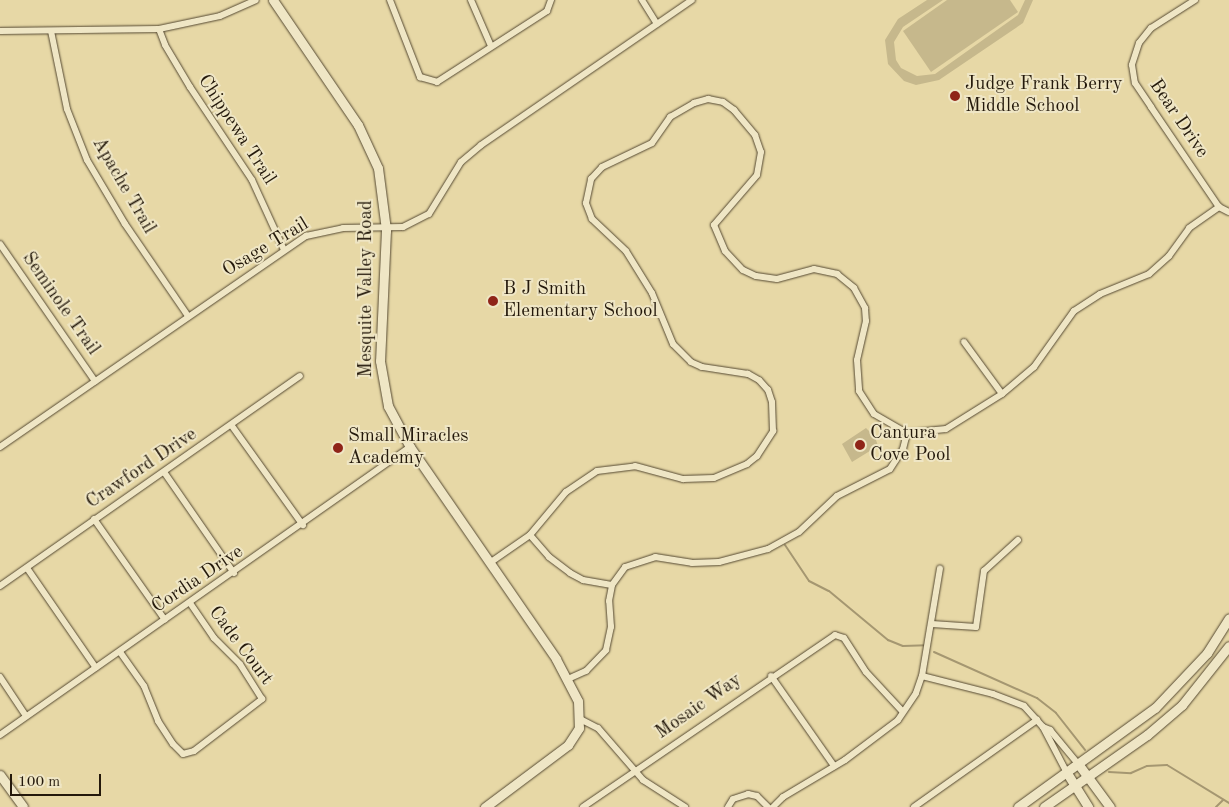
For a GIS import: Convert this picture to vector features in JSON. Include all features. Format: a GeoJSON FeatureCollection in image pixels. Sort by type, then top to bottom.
{"type":"FeatureCollection","features":[{"type":"Feature","properties":{"kind":"street"},"geometry":{"type":"LineString","coordinates":[[0,32],[160,29],[220,16],[256,0]]}},
{"type":"Feature","properties":{"kind":"street","name":"Mesquite Valley Road"},"geometry":{"type":"LineString","coordinates":[[273,0],[327,77],[366,141],[382,185],[386,230],[380,361],[388,406],[410,447],[491,562],[568,679],[578,701],[580,718]]}},
{"type":"Feature","properties":{"kind":"street"},"geometry":{"type":"LineString","coordinates":[[390,0],[420,77],[429,82],[437,82],[454,74],[491,46],[547,11],[551,2]]}},
{"type":"Feature","properties":{"kind":"street"},"geometry":{"type":"LineString","coordinates":[[471,0],[491,46]]}},
{"type":"Feature","properties":{"kind":"street"},"geometry":{"type":"LineString","coordinates":[[642,0],[657,24]]}},
{"type":"Feature","properties":{"kind":"street","name":"Osage Trail"},"geometry":{"type":"LineString","coordinates":[[1,443],[306,236],[330,230],[386,230],[403,227],[429,214],[461,162],[480,145],[692,0]]}},
{"type":"Feature","properties":{"kind":"street","name":"Bear Drive"},"geometry":{"type":"LineString","coordinates":[[1195,0],[1151,28],[1138,43],[1132,65],[1135,83],[1219,207],[1229,212]]}},
{"type":"Feature","properties":{"kind":"street","name":"Chippewa Trail"},"geometry":{"type":"LineString","coordinates":[[160,29],[165,45],[190,87],[252,180],[284,250]]}},
{"type":"Feature","properties":{"kind":"street","name":"Apache Trail"},"geometry":{"type":"LineString","coordinates":[[51,31],[67,109],[87,160],[125,224],[188,316]]}},
{"type":"Feature","properties":{"kind":"street"},"geometry":{"type":"LineString","coordinates":[[491,562],[530,535],[566,492],[597,471],[635,466],[683,479],[714,478],[747,464],[756,456],[773,431],[772,402],[768,390],[759,380],[748,374],[702,367],[692,362],[672,344],[652,293],[626,252],[592,219],[586,203],[591,179],[602,167],[652,143],[670,117],[694,103],[708,99],[723,102],[734,110],[755,135],[761,152],[757,175],[714,225],[725,251],[743,270],[766,279],[814,269],[837,274],[846,280],[865,308],[866,321],[857,360],[859,391],[874,414],[907,433],[946,429],[1002,394],[1034,367],[1074,311],[1100,294],[1150,274],[1169,256],[1189,228],[1219,207]]}},
{"type":"Feature","properties":{"kind":"street","name":"Seminole Trail"},"geometry":{"type":"LineString","coordinates":[[0,244],[95,381]]}},
{"type":"Feature","properties":{"kind":"street"},"geometry":{"type":"LineString","coordinates":[[964,342],[1002,394]]}},
{"type":"Feature","properties":{"kind":"street","name":"Crawford Drive"},"geometry":{"type":"LineString","coordinates":[[0,586],[94,519],[232,426],[300,376]]}},
{"type":"Feature","properties":{"kind":"street"},"geometry":{"type":"LineString","coordinates":[[232,426],[303,525]]}},
{"type":"Feature","properties":{"kind":"street"},"geometry":{"type":"LineString","coordinates":[[568,679],[586,671],[606,650],[611,627],[609,601],[612,585],[625,567],[637,561],[655,557],[692,563],[719,562],[768,549],[799,532],[838,496],[890,469],[903,448],[907,433]]}},
{"type":"Feature","properties":{"kind":"street","name":"Cordia Drive"},"geometry":{"type":"LineString","coordinates":[[0,734],[303,525],[410,447]]}},
{"type":"Feature","properties":{"kind":"street"},"geometry":{"type":"LineString","coordinates":[[164,472],[234,573]]}},
{"type":"Feature","properties":{"kind":"street"},"geometry":{"type":"LineString","coordinates":[[94,519],[165,620]]}},
{"type":"Feature","properties":{"kind":"street"},"geometry":{"type":"LineString","coordinates":[[530,535],[549,557],[570,573],[583,580],[612,585]]}},
{"type":"Feature","properties":{"kind":"street"},"geometry":{"type":"LineString","coordinates":[[932,624],[976,627],[984,571],[1018,540]]}},
{"type":"Feature","properties":{"kind":"street"},"geometry":{"type":"LineString","coordinates":[[27,568],[96,668]]}},
{"type":"Feature","properties":{"kind":"street"},"geometry":{"type":"LineString","coordinates":[[773,807],[783,797],[876,738],[903,712],[922,676],[940,568]]}},
{"type":"Feature","properties":{"kind":"street","name":"Cade Court"},"geometry":{"type":"LineString","coordinates":[[120,652],[144,686],[158,721],[173,744],[183,754],[194,751],[262,700],[258,689],[240,664],[214,638],[190,603]]}},
{"type":"Feature","properties":{"kind":"street"},"geometry":{"type":"LineString","coordinates":[[1018,807],[1079,765],[1155,708],[1206,653],[1229,618]]}},
{"type":"Feature","properties":{"kind":"street","name":"Mosaic Way"},"geometry":{"type":"LineString","coordinates":[[583,807],[770,676],[834,635],[844,638],[866,672],[903,712]]}},
{"type":"Feature","properties":{"kind":"street"},"geometry":{"type":"LineString","coordinates":[[1044,807],[1147,735],[1182,705],[1229,646]]}},
{"type":"Feature","properties":{"kind":"street"},"geometry":{"type":"LineString","coordinates":[[770,676],[834,766]]}},
{"type":"Feature","properties":{"kind":"street"},"geometry":{"type":"LineString","coordinates":[[922,676],[1010,699],[1024,706],[1043,727],[1066,773],[1088,807]]}},
{"type":"Feature","properties":{"kind":"street"},"geometry":{"type":"LineString","coordinates":[[0,677],[26,716]]}},
{"type":"Feature","properties":{"kind":"street"},"geometry":{"type":"LineString","coordinates":[[485,807],[568,745],[579,728],[580,718],[598,728],[633,771],[685,807]]}},
{"type":"Feature","properties":{"kind":"street"},"geometry":{"type":"LineString","coordinates":[[914,807],[1037,720]]}},
{"type":"Feature","properties":{"kind":"street"},"geometry":{"type":"LineString","coordinates":[[1043,727],[1050,730],[1110,807]]}},
{"type":"Feature","properties":{"kind":"street"},"geometry":{"type":"LineString","coordinates":[[0,775],[23,807]]}},
{"type":"Feature","properties":{"kind":"street"},"geometry":{"type":"LineString","coordinates":[[728,807],[733,799],[748,794],[757,796],[768,807]]}},
{"type":"Feature","properties":{"kind":"shaded area"},"geometry":{"type":"Polygon","coordinates":[[[927,0],[943,0],[903,27],[894,42],[896,60],[901,68],[917,76],[935,74],[1018,15],[1025,0],[1033,0],[1023,23],[939,80],[916,85],[904,81],[888,64],[885,40],[898,19],[927,0]]]}},
{"type":"Feature","properties":{"kind":"shaded area"},"geometry":{"type":"Polygon","coordinates":[[[947,0],[1010,0],[1018,12],[931,72],[903,31],[947,0]]]}},
{"type":"Feature","properties":{"kind":"shaded area","name":"Cantura Cove Pool"},"geometry":{"type":"Polygon","coordinates":[[[866,428],[875,437],[878,446],[852,462],[842,444],[866,428]]]}},
{"type":"Feature","properties":{"kind":"waterway"},"geometry":{"type":"LineString","coordinates":[[785,545],[809,581],[829,591],[888,640],[903,646],[926,645]]}},
{"type":"Feature","properties":{"kind":"waterway"},"geometry":{"type":"LineString","coordinates":[[934,652],[1037,698],[1056,713],[1085,750]]}},
{"type":"Feature","properties":{"kind":"waterway"},"geometry":{"type":"LineString","coordinates":[[1109,772],[1131,773],[1147,766],[1167,765],[1229,803]]}},
{"type":"Feature","properties":{"kind":"waterway"},"geometry":{"type":"LineString","coordinates":[[1216,807],[1223,800]]}},
{"type":"Feature","properties":{"kind":"place","name":"Judge Frank Berry Middle School"},"geometry":{"type":"Point","coordinates":[955,96]}},
{"type":"Feature","properties":{"kind":"place","name":"B J Smith Elementary School"},"geometry":{"type":"Point","coordinates":[493,301]}},
{"type":"Feature","properties":{"kind":"place","name":"Cantura Cove Pool"},"geometry":{"type":"Point","coordinates":[860,445]}},
{"type":"Feature","properties":{"kind":"place","name":"Small Miracles Academy"},"geometry":{"type":"Point","coordinates":[338,448]}}]}
